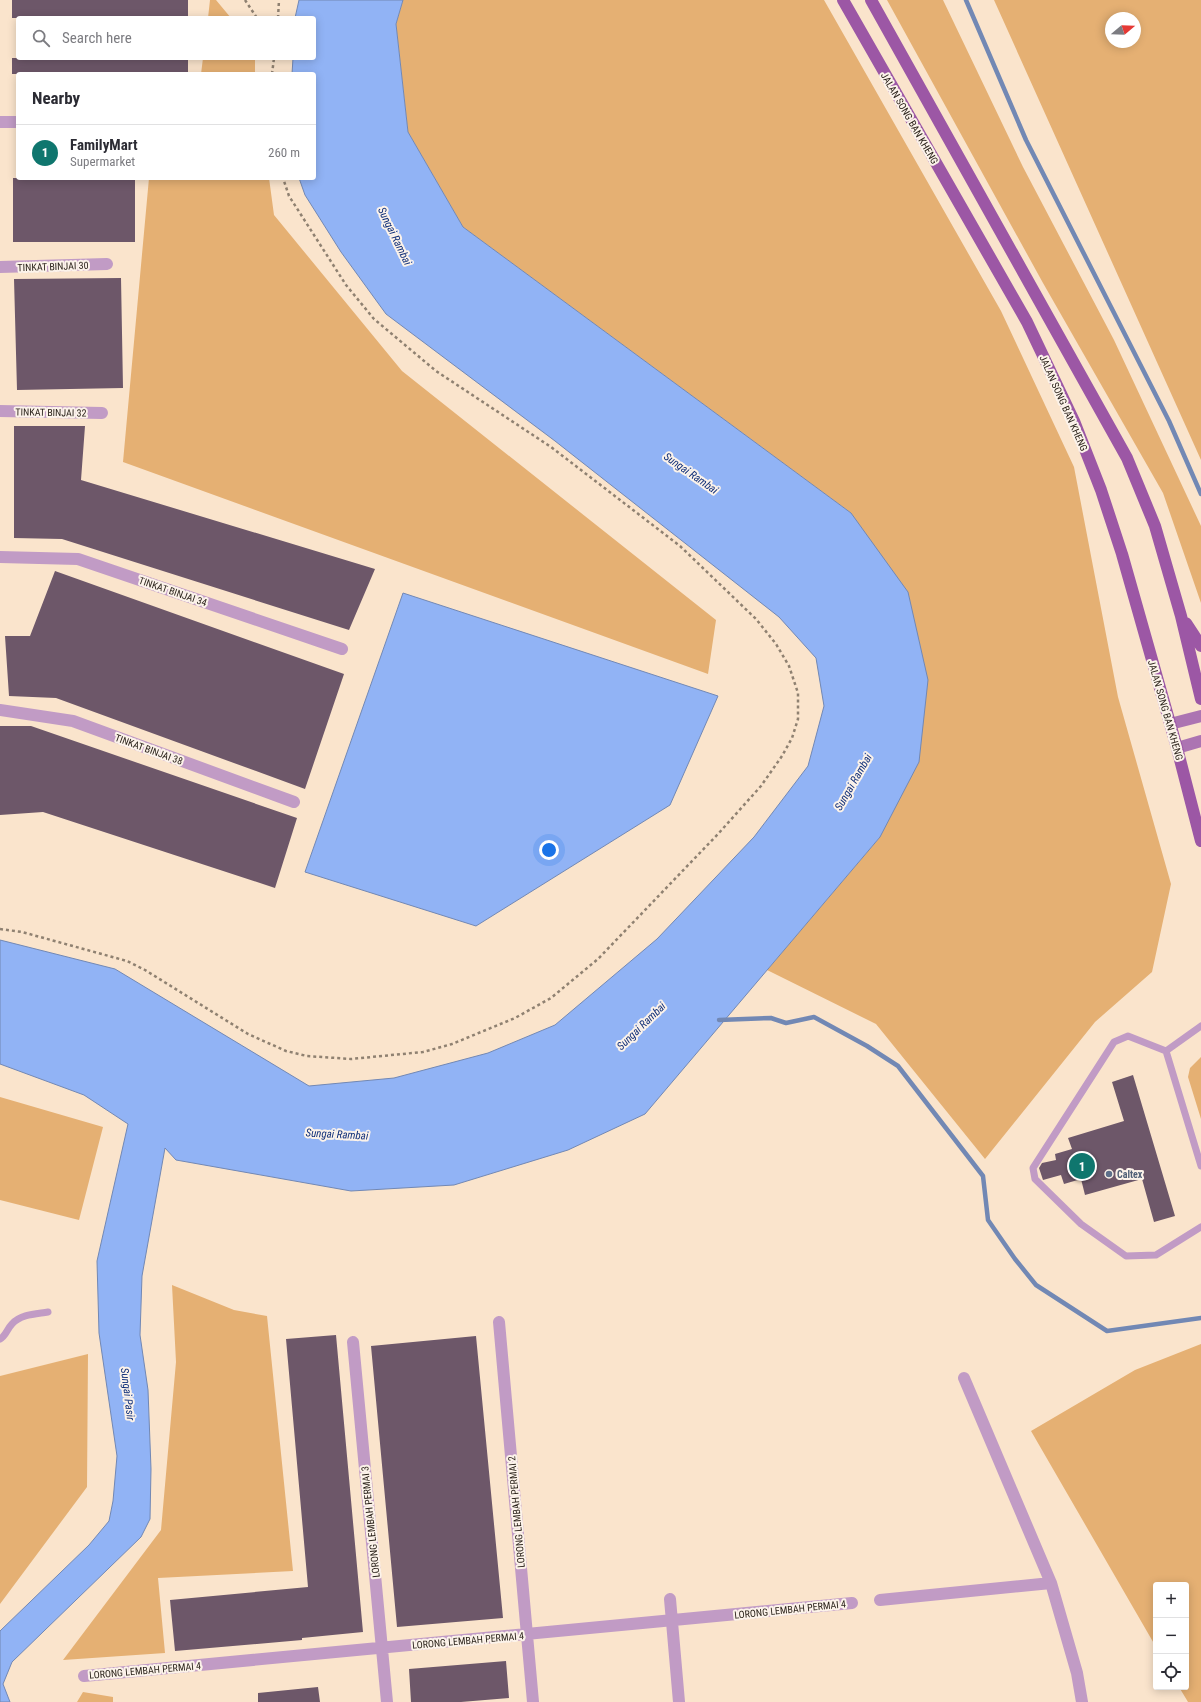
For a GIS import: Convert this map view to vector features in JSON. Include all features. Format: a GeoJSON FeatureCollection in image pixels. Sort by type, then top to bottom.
{"type":"FeatureCollection","features":[{"type":"Feature","properties":{"kind":"main road","name":"JALAN SONG BAN KHENG"},"geometry":{"type":"LineString","coordinates":[[843,0],[1027,322],[1074,421],[1101,490],[1122,554],[1177,748],[1201,841]]}},
{"type":"Feature","properties":{"kind":"main road"},"geometry":{"type":"LineString","coordinates":[[872,0],[1127,458],[1155,526],[1181,616],[1201,699]]}},
{"type":"Feature","properties":{"kind":"main road"},"geometry":{"type":"LineString","coordinates":[[1181,616],[1201,646]]}},
{"type":"Feature","properties":{"kind":"street"},"geometry":{"type":"LineString","coordinates":[[0,122],[16,122]]}},
{"type":"Feature","properties":{"kind":"street","name":"TINKAT BINJAI 30"},"geometry":{"type":"LineString","coordinates":[[0,268],[106,264]]}},
{"type":"Feature","properties":{"kind":"street","name":"TINKAT BINJAI 32"},"geometry":{"type":"LineString","coordinates":[[0,411],[102,413]]}},
{"type":"Feature","properties":{"kind":"street","name":"TINKAT BINJAI 34"},"geometry":{"type":"LineString","coordinates":[[0,557],[78,558],[342,649]]}},
{"type":"Feature","properties":{"kind":"street","name":"TINKAT BINJAI 38"},"geometry":{"type":"LineString","coordinates":[[0,710],[73,721],[294,802]]}},
{"type":"Feature","properties":{"kind":"street"},"geometry":{"type":"LineString","coordinates":[[1170,724],[1201,716]]}},
{"type":"Feature","properties":{"kind":"street"},"geometry":{"type":"LineString","coordinates":[[1177,748],[1201,741]]}},
{"type":"Feature","properties":{"kind":"street","name":"LORONG LEMBAH PERMAI 2"},"geometry":{"type":"LineString","coordinates":[[499,1322],[532,1702]]}},
{"type":"Feature","properties":{"kind":"street","name":"LORONG LEMBAH PERMAI 3"},"geometry":{"type":"LineString","coordinates":[[353,1342],[387,1702]]}},
{"type":"Feature","properties":{"kind":"street"},"geometry":{"type":"LineString","coordinates":[[964,1378],[1051,1583],[1077,1673],[1082,1702]]}},
{"type":"Feature","properties":{"kind":"street"},"geometry":{"type":"LineString","coordinates":[[880,1600],[1051,1583]]}},
{"type":"Feature","properties":{"kind":"street"},"geometry":{"type":"LineString","coordinates":[[670,1599],[679,1702]]}},
{"type":"Feature","properties":{"kind":"street","name":"LORONG LEMBAH PERMAI 4"},"geometry":{"type":"LineString","coordinates":[[84,1676],[852,1603]]}},
{"type":"Feature","properties":{"kind":"lane"},"geometry":{"type":"LineString","coordinates":[[1166,1050],[1201,1026]]}},
{"type":"Feature","properties":{"kind":"lane"},"geometry":{"type":"LineString","coordinates":[[1166,1050],[1128,1036],[1114,1042],[1033,1168],[1035,1179],[1081,1224],[1126,1256],[1156,1256],[1201,1227]]}},
{"type":"Feature","properties":{"kind":"lane"},"geometry":{"type":"LineString","coordinates":[[1166,1050],[1201,1166]]}},
{"type":"Feature","properties":{"kind":"lane"},"geometry":{"type":"LineString","coordinates":[[0,1339],[4,1337],[12,1324],[24,1316],[48,1312]]}},
{"type":"Feature","properties":{"kind":"path"},"geometry":{"type":"LineString","coordinates":[[245,0],[256,16]]}},
{"type":"Feature","properties":{"kind":"path"},"geometry":{"type":"LineString","coordinates":[[278,16],[279,0]]}},
{"type":"Feature","properties":{"kind":"path"},"geometry":{"type":"LineString","coordinates":[[272,72],[274,60]]}},
{"type":"Feature","properties":{"kind":"path"},"geometry":{"type":"LineString","coordinates":[[0,928],[22,932],[126,962],[145,970],[248,1034],[286,1051],[307,1056],[351,1059],[423,1052],[452,1044],[515,1018],[551,998],[576,979],[598,959],[718,834],[761,786],[782,756],[792,738],[798,719],[798,693],[789,666],[776,644],[756,619],[680,546],[551,447],[436,371],[374,319],[346,285],[289,196],[284,180]]}},
{"type":"Feature","properties":{"kind":"shaded area"},"geometry":{"type":"Polygon","coordinates":[[[210,0],[216,0],[229,16],[208,16],[210,0]]]}},
{"type":"Feature","properties":{"kind":"shaded area"},"geometry":{"type":"Polygon","coordinates":[[[403,0],[824,0],[1001,311],[1074,467],[1118,697],[1171,884],[1152,972],[1095,1022],[985,1159],[876,1024],[767,970],[880,837],[851,513],[463,227],[408,132],[396,24],[403,0]]]}},
{"type":"Feature","properties":{"kind":"shaded area"},"geometry":{"type":"Polygon","coordinates":[[[887,0],[943,0],[1023,167],[1114,340],[1201,526],[1201,603],[1163,493],[1043,283],[887,0]]]}},
{"type":"Feature","properties":{"kind":"shaded area"},"geometry":{"type":"Polygon","coordinates":[[[994,0],[1201,0],[1201,460],[994,0]]]}},
{"type":"Feature","properties":{"kind":"shaded area"},"geometry":{"type":"Polygon","coordinates":[[[203,60],[255,60],[255,72],[201,72],[203,60]]]}},
{"type":"Feature","properties":{"kind":"shaded area"},"geometry":{"type":"Polygon","coordinates":[[[149,180],[269,180],[274,215],[402,371],[716,620],[708,674],[123,462],[149,180]]]}},
{"type":"Feature","properties":{"kind":"shaded area"},"geometry":{"type":"Polygon","coordinates":[[[1201,1057],[1201,1119],[1188,1077],[1190,1068],[1201,1057]]]}},
{"type":"Feature","properties":{"kind":"shaded area"},"geometry":{"type":"Polygon","coordinates":[[[0,1097],[103,1127],[79,1220],[0,1200],[0,1097]]]}},
{"type":"Feature","properties":{"kind":"shaded area"},"geometry":{"type":"Polygon","coordinates":[[[172,1285],[234,1310],[267,1316],[293,1571],[158,1578],[165,1653],[63,1660],[161,1530],[176,1362],[172,1285]]]}},
{"type":"Feature","properties":{"kind":"shaded area"},"geometry":{"type":"Polygon","coordinates":[[[1201,1344],[1201,1702],[1188,1702],[1181,1690],[1189,1690],[1189,1582],[1153,1582],[1153,1642],[1031,1431],[1135,1370],[1201,1344]]]}},
{"type":"Feature","properties":{"kind":"shaded area"},"geometry":{"type":"Polygon","coordinates":[[[88,1354],[87,1487],[0,1604],[0,1376],[88,1354]]]}},
{"type":"Feature","properties":{"kind":"shaded area"},"geometry":{"type":"Polygon","coordinates":[[[83,1692],[113,1697],[113,1702],[77,1702],[83,1692]]]}},
{"type":"Feature","properties":{"kind":"water"},"geometry":{"type":"Polygon","coordinates":[[[299,0],[403,0],[396,24],[408,132],[463,227],[851,513],[908,592],[928,680],[919,762],[880,837],[645,1114],[568,1150],[454,1185],[351,1191],[176,1160],[165,1148],[142,1276],[140,1335],[148,1390],[151,1469],[150,1519],[141,1537],[12,1662],[3,1684],[10,1702],[0,1702],[0,1631],[89,1545],[109,1521],[113,1501],[117,1456],[99,1333],[97,1261],[128,1124],[84,1095],[0,1064],[0,940],[115,969],[309,1086],[394,1078],[488,1053],[555,1025],[657,939],[754,837],[808,766],[824,706],[816,658],[779,617],[555,441],[386,314],[341,252],[305,195],[300,180],[316,180],[316,72],[292,72],[293,60],[316,60],[316,16],[295,16],[299,0]]]}},
{"type":"Feature","properties":{"kind":"water"},"geometry":{"type":"Polygon","coordinates":[[[403,593],[718,696],[670,805],[476,926],[305,872],[403,593]]]}},
{"type":"Feature","properties":{"kind":"building"},"geometry":{"type":"Polygon","coordinates":[[[12,0],[188,0],[188,16],[16,16],[16,18],[12,18],[12,0]]]}},
{"type":"Feature","properties":{"kind":"building"},"geometry":{"type":"Polygon","coordinates":[[[12,58],[16,58],[16,60],[188,60],[188,72],[16,72],[16,74],[12,74],[12,58]]]}},
{"type":"Feature","properties":{"kind":"building"},"geometry":{"type":"Polygon","coordinates":[[[13,178],[16,178],[16,180],[135,180],[135,242],[13,242],[13,178]]]}},
{"type":"Feature","properties":{"kind":"building"},"geometry":{"type":"Polygon","coordinates":[[[121,278],[123,388],[17,390],[14,279],[121,278]]]}},
{"type":"Feature","properties":{"kind":"building"},"geometry":{"type":"Polygon","coordinates":[[[14,426],[85,426],[81,480],[375,569],[349,630],[62,539],[14,538],[14,426]]]}},
{"type":"Feature","properties":{"kind":"building"},"geometry":{"type":"Polygon","coordinates":[[[55,571],[344,674],[305,789],[56,698],[9,696],[5,636],[30,636],[55,571]]]}},
{"type":"Feature","properties":{"kind":"building"},"geometry":{"type":"Polygon","coordinates":[[[0,726],[31,726],[297,818],[275,888],[43,812],[0,815],[0,726]]]}},
{"type":"Feature","properties":{"kind":"building"},"geometry":{"type":"Polygon","coordinates":[[[1133,1075],[1175,1216],[1154,1222],[1142,1179],[1085,1195],[1081,1179],[1064,1184],[1061,1175],[1043,1180],[1039,1168],[1042,1163],[1056,1160],[1055,1154],[1072,1149],[1068,1138],[1124,1121],[1112,1082],[1133,1075]]]}},
{"type":"Feature","properties":{"kind":"building"},"geometry":{"type":"Polygon","coordinates":[[[336,1335],[363,1632],[302,1638],[302,1640],[175,1651],[170,1600],[308,1587],[286,1339],[336,1335]]]}},
{"type":"Feature","properties":{"kind":"building"},"geometry":{"type":"Polygon","coordinates":[[[476,1336],[503,1618],[397,1627],[371,1346],[476,1336]]]}},
{"type":"Feature","properties":{"kind":"building"},"geometry":{"type":"Polygon","coordinates":[[[506,1661],[509,1698],[461,1702],[411,1702],[409,1669],[506,1661]]]}},
{"type":"Feature","properties":{"kind":"building"},"geometry":{"type":"Polygon","coordinates":[[[318,1687],[320,1702],[258,1702],[258,1693],[318,1687]]]}},
{"type":"Feature","properties":{"kind":"waterway"},"geometry":{"type":"LineString","coordinates":[[966,0],[1026,140],[1169,421],[1201,494]]}},
{"type":"Feature","properties":{"kind":"waterway"},"geometry":{"type":"LineString","coordinates":[[719,1020],[771,1018],[786,1023],[814,1017],[867,1046],[898,1066],[983,1176],[988,1220],[1015,1259],[1036,1285],[1107,1331],[1201,1318]]}},
{"type":"Feature","properties":{"kind":"place","name":"FamilyMart"},"geometry":{"type":"Point","coordinates":[1082,1166]}},
{"type":"Feature","properties":{"kind":"place","name":"Caltex"},"geometry":{"type":"Point","coordinates":[1109,1174]}},
{"type":"Feature","properties":{"kind":"water label","name":"Sungai Rambai"},"geometry":{"type":"Point","coordinates":[395,236]}},
{"type":"Feature","properties":{"kind":"water label","name":"Sungai Rambai"},"geometry":{"type":"Point","coordinates":[691,473]}},
{"type":"Feature","properties":{"kind":"water label","name":"Sungai Rambai"},"geometry":{"type":"Point","coordinates":[853,782]}},
{"type":"Feature","properties":{"kind":"water label","name":"Sungai Rambai"},"geometry":{"type":"Point","coordinates":[641,1026]}},
{"type":"Feature","properties":{"kind":"water label","name":"Sungai Rambai"},"geometry":{"type":"Point","coordinates":[337,1134]}},
{"type":"Feature","properties":{"kind":"water label","name":"Sungai Pasir"},"geometry":{"type":"Point","coordinates":[128,1394]}}]}
